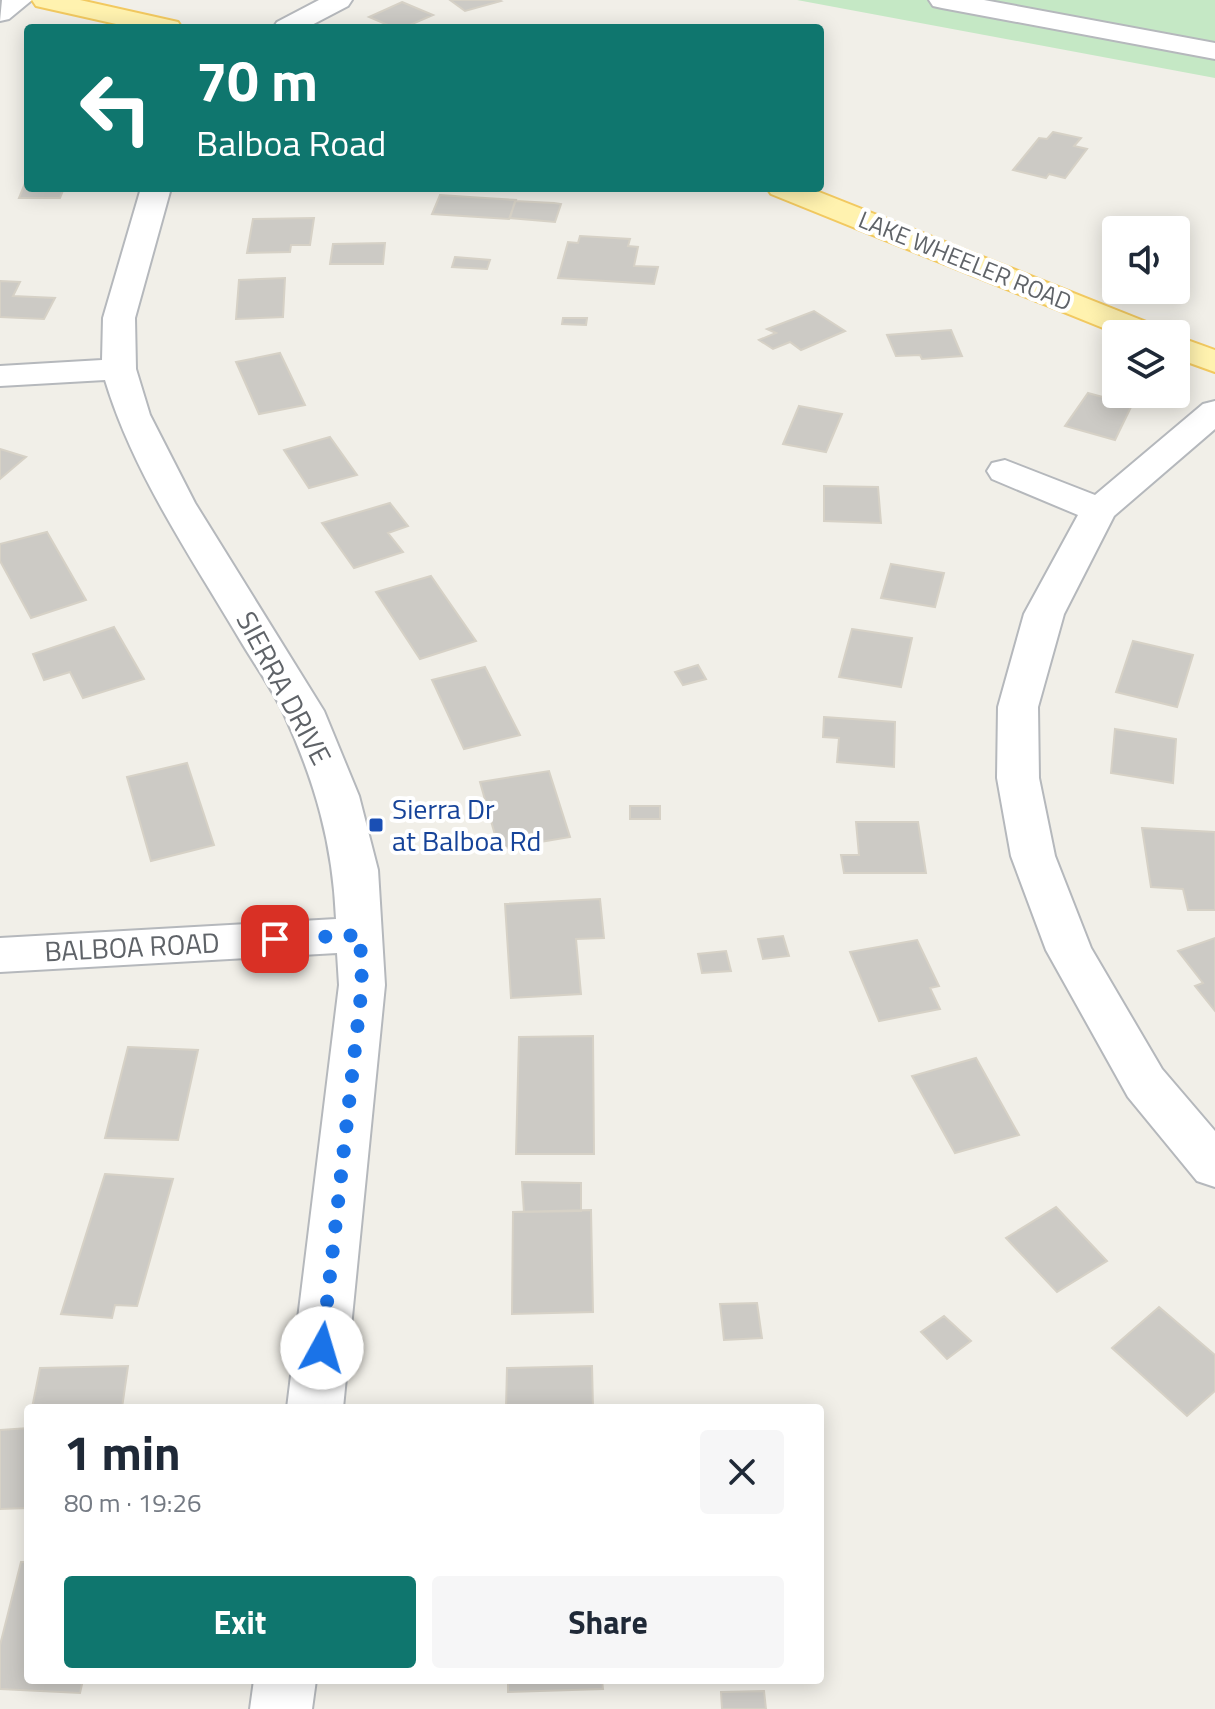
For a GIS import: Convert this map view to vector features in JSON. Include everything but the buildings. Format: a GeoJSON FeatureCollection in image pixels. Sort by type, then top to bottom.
{"type":"FeatureCollection","features":[{"type":"Feature","properties":{"kind":"main road"},"geometry":{"type":"LineString","coordinates":[[45,0],[151,24]]}},
{"type":"Feature","properties":{"kind":"main road","name":"LAKE WHEELER ROAD"},"geometry":{"type":"LineString","coordinates":[[792,192],[1112,320]]}},
{"type":"Feature","properties":{"kind":"main road"},"geometry":{"type":"LineString","coordinates":[[1190,352],[1215,362]]}},
{"type":"Feature","properties":{"kind":"street"},"geometry":{"type":"LineString","coordinates":[[0,13],[19,0]]}},
{"type":"Feature","properties":{"kind":"street"},"geometry":{"type":"LineString","coordinates":[[294,24],[339,0]]}},
{"type":"Feature","properties":{"kind":"street"},"geometry":{"type":"LineString","coordinates":[[942,0],[1215,51]]}},
{"type":"Feature","properties":{"kind":"street","name":"SIERRA DRIVE"},"geometry":{"type":"LineString","coordinates":[[155,192],[119,318],[119,369],[133,415],[177,503],[303,711],[338,796],[356,870],[362,985],[315,1404]]}},
{"type":"Feature","properties":{"kind":"street"},"geometry":{"type":"LineString","coordinates":[[0,376],[119,369]]}},
{"type":"Feature","properties":{"kind":"street"},"geometry":{"type":"LineString","coordinates":[[1215,411],[1099,510],[1044,614],[1018,707],[1018,778],[1033,856],[1069,950],[1145,1083],[1215,1166]]}},
{"type":"Feature","properties":{"kind":"street"},"geometry":{"type":"LineString","coordinates":[[1005,471],[1099,510]]}},
{"type":"Feature","properties":{"kind":"street","name":"BALBOA ROAD"},"geometry":{"type":"LineString","coordinates":[[0,955],[360,935]]}},
{"type":"Feature","properties":{"kind":"street"},"geometry":{"type":"LineString","coordinates":[[281,1709],[284,1684]]}},
{"type":"Feature","properties":{"kind":"green space"},"geometry":{"type":"Polygon","coordinates":[[[797,0],[1215,0],[1215,78],[797,0]]]}},
{"type":"Feature","properties":{"kind":"place","name":"Sierra Dr at Balboa Rd"},"geometry":{"type":"Point","coordinates":[376,825]}},
{"type":"Feature","properties":{"kind":"route"},"geometry":{"type":"LineString","coordinates":[[275,939],[360,935],[362,985],[322,1348]]}}]}
